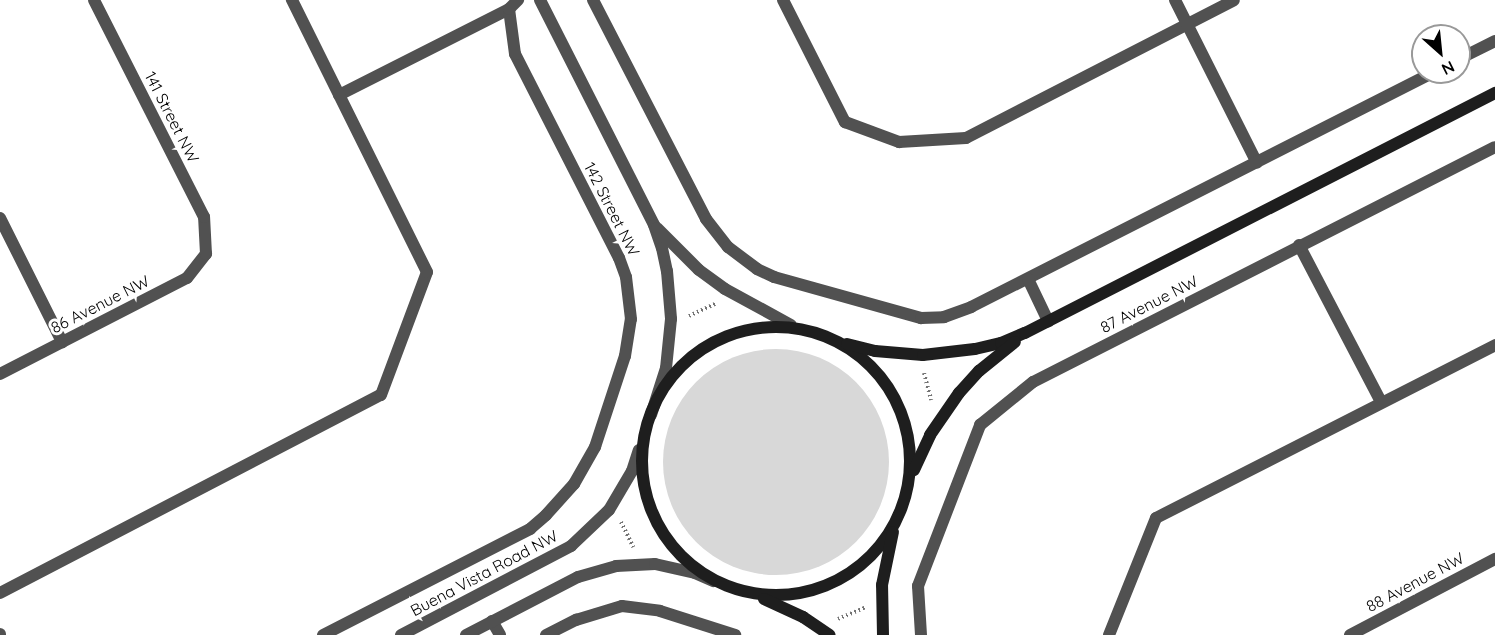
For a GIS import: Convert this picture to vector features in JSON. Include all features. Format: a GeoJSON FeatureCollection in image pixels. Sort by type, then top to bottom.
{"type":"FeatureCollection","features":[{"type":"Feature","properties":{"kind":"main road","name":"87 Avenue NW"},"geometry":{"type":"LineString","coordinates":[[828,337],[874,351],[923,355],[958,352],[992,345],[1048,321],[1495,93]]}},
{"type":"Feature","properties":{"kind":"main road","name":"87 Avenue NW"},"geometry":{"type":"LineString","coordinates":[[911,476],[942,416],[979,371],[1000,352],[1048,321]]}},
{"type":"Feature","properties":{"kind":"main road"},"geometry":{"type":"LineString","coordinates":[[830,635],[803,617],[754,595],[713,581],[681,556],[657,524],[643,488],[639,450],[651,415],[672,377],[703,348],[736,332],[754,327],[790,325],[828,337],[863,359],[890,391],[908,432],[911,476],[891,537],[882,585],[883,635]]}},
{"type":"Feature","properties":{"kind":"main road"},"geometry":{"type":"LineString","coordinates":[[754,595],[797,594],[838,580],[874,552],[899,515]]}},
{"type":"Feature","properties":{"kind":"street","name":"141 Street NW"},"geometry":{"type":"LineString","coordinates":[[94,0],[204,217],[206,254]]}},
{"type":"Feature","properties":{"kind":"street"},"geometry":{"type":"LineString","coordinates":[[0,594],[381,395],[427,272],[292,0]]}},
{"type":"Feature","properties":{"kind":"street","name":"142 Street NW"},"geometry":{"type":"LineString","coordinates":[[540,0],[654,225],[667,271],[671,319],[666,368],[651,415]]}},
{"type":"Feature","properties":{"kind":"street"},"geometry":{"type":"LineString","coordinates":[[593,0],[706,219],[728,248],[741,259],[774,277],[921,318],[944,317],[971,307],[1411,84]]}},
{"type":"Feature","properties":{"kind":"street"},"geometry":{"type":"LineString","coordinates":[[783,0],[846,122],[899,142],[966,138],[1234,0]]}},
{"type":"Feature","properties":{"kind":"street"},"geometry":{"type":"LineString","coordinates":[[1175,0],[1257,163]]}},
{"type":"Feature","properties":{"kind":"street"},"geometry":{"type":"LineString","coordinates":[[339,95],[513,4]]}},
{"type":"Feature","properties":{"kind":"street","name":"142 Street NW"},"geometry":{"type":"LineString","coordinates":[[513,4],[515,54],[619,258],[628,288],[631,319],[625,356],[595,447],[585,466],[561,500],[530,529]]}},
{"type":"Feature","properties":{"kind":"street"},"geometry":{"type":"LineString","coordinates":[[1471,53],[1495,41]]}},
{"type":"Feature","properties":{"kind":"street","name":"87 Avenue NW"},"geometry":{"type":"LineString","coordinates":[[921,635],[918,586],[980,425],[1033,382],[1495,147]]}},
{"type":"Feature","properties":{"kind":"street"},"geometry":{"type":"LineString","coordinates":[[0,218],[62,342]]}},
{"type":"Feature","properties":{"kind":"street","name":"142 Street NW"},"geometry":{"type":"LineString","coordinates":[[654,225],[684,256],[725,289],[790,325]]}},
{"type":"Feature","properties":{"kind":"street"},"geometry":{"type":"LineString","coordinates":[[1299,245],[1381,402]]}},
{"type":"Feature","properties":{"kind":"street","name":"86 Avenue NW"},"geometry":{"type":"LineString","coordinates":[[0,374],[187,278],[206,254]]}},
{"type":"Feature","properties":{"kind":"street"},"geometry":{"type":"LineString","coordinates":[[1028,279],[1048,321]]}},
{"type":"Feature","properties":{"kind":"street"},"geometry":{"type":"LineString","coordinates":[[1109,635],[1156,518],[1495,345]]}},
{"type":"Feature","properties":{"kind":"street","name":"Buena Vista Road NW"},"geometry":{"type":"LineString","coordinates":[[401,635],[549,560],[585,535],[609,510],[632,471],[639,450]]}},
{"type":"Feature","properties":{"kind":"street","name":"Buena Vista Road NW"},"geometry":{"type":"LineString","coordinates":[[323,635],[530,529]]}},
{"type":"Feature","properties":{"kind":"street","name":"88 Avenue NW"},"geometry":{"type":"LineString","coordinates":[[1350,635],[1495,559]]}},
{"type":"Feature","properties":{"kind":"street"},"geometry":{"type":"LineString","coordinates":[[466,635],[578,577],[597,570],[635,563],[675,567],[713,581]]}},
{"type":"Feature","properties":{"kind":"street"},"geometry":{"type":"LineString","coordinates":[[546,635],[576,620],[622,606],[660,611],[735,635]]}},
{"type":"Feature","properties":{"kind":"street"},"geometry":{"type":"LineString","coordinates":[[492,621],[500,635]]}},
{"type":"Feature","properties":{"kind":"path"},"geometry":{"type":"LineString","coordinates":[[671,319],[688,316],[715,303],[725,289]]}},
{"type":"Feature","properties":{"kind":"path"},"geometry":{"type":"LineString","coordinates":[[923,355],[924,373],[931,402],[942,416]]}},
{"type":"Feature","properties":{"kind":"path"},"geometry":{"type":"LineString","coordinates":[[609,510],[620,520],[634,548],[635,563]]}},
{"type":"Feature","properties":{"kind":"shaded area"},"geometry":{"type":"Polygon","coordinates":[[[765,349],[787,349],[819,357],[829,362],[848,374],[864,390],[881,419],[887,440],[889,462],[887,484],[881,505],[864,534],[848,550],[819,567],[787,575],[765,575],[733,567],[723,562],[704,550],[688,534],[671,505],[663,473],[663,451],[671,419],[676,409],[688,390],[704,374],[733,357],[765,349]]]}}]}
